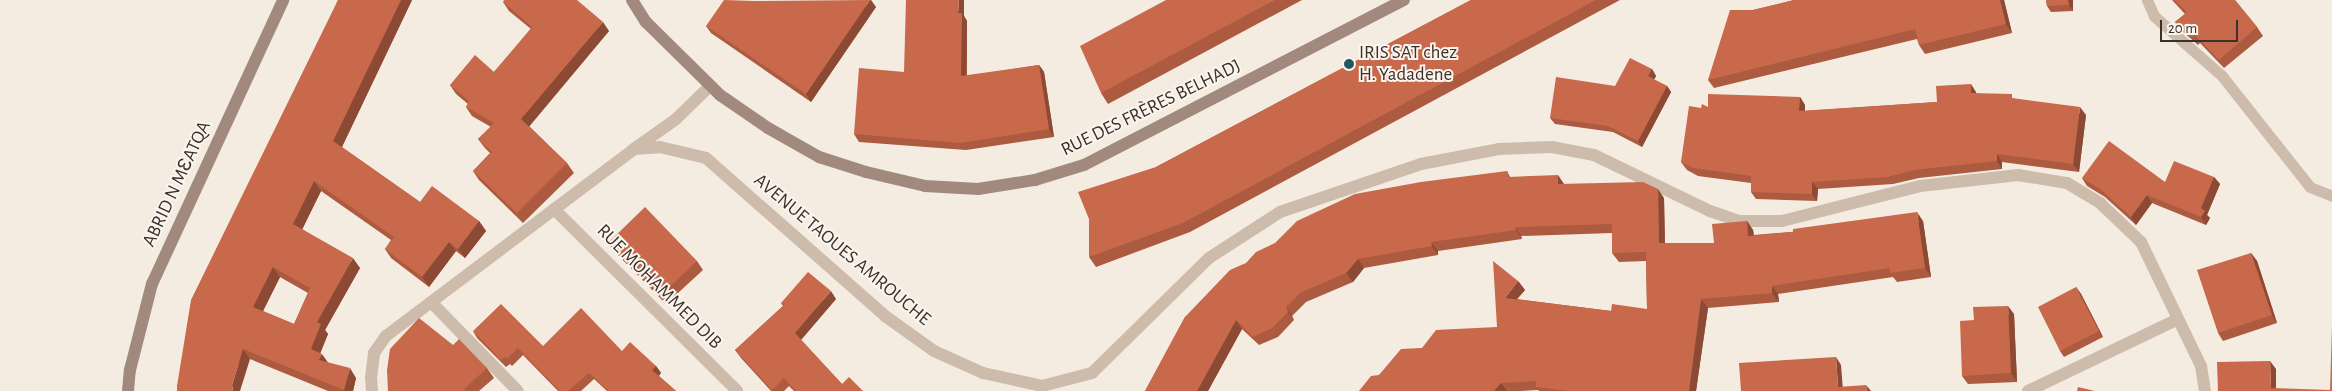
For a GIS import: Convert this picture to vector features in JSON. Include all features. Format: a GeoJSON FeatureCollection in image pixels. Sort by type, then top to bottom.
{"type":"FeatureCollection","features":[{"type":"Feature","properties":{"kind":"main road","name":"ABRID N MƐATQA"},"geometry":{"type":"LineString","coordinates":[[128,391],[130,370],[152,284],[283,0]]}},
{"type":"Feature","properties":{"kind":"main road","name":"RUE DES FRÈRES BELHADJ"},"geometry":{"type":"LineString","coordinates":[[632,0],[646,22],[720,96],[768,128],[819,157],[866,172],[925,186],[978,189],[1035,180],[1084,165],[1404,0]]}},
{"type":"Feature","properties":{"kind":"street"},"geometry":{"type":"LineString","coordinates":[[372,391],[371,378],[374,353],[386,336],[676,119],[710,86]]}},
{"type":"Feature","properties":{"kind":"street","name":"AVENUE TAOUES AMROUCHE"},"geometry":{"type":"LineString","coordinates":[[634,149],[660,147],[706,158],[885,316],[934,351],[983,373],[1042,386],[1092,373],[1209,258],[1280,212],[1421,164],[1499,149],[1552,147],[1594,154],[1710,210],[1739,221],[1782,221],[1920,186],[2018,175],[2067,182],[2100,203],[2142,242],[2201,366],[2204,391]]}},
{"type":"Feature","properties":{"kind":"street","name":"RUE MOHAMMED DIB"},"geometry":{"type":"LineString","coordinates":[[554,209],[737,391]]}},
{"type":"Feature","properties":{"kind":"street"},"geometry":{"type":"LineString","coordinates":[[431,302],[518,391]]}},
{"type":"Feature","properties":{"kind":"street"},"geometry":{"type":"LineString","coordinates":[[2028,391],[2178,319]]}},
{"type":"Feature","properties":{"kind":"lane"},"geometry":{"type":"LineString","coordinates":[[2148,0],[2154,16],[2222,76],[2310,187],[2332,196]]}},
{"type":"Feature","properties":{"kind":"building"},"geometry":{"type":"Polygon","coordinates":[[[338,0],[401,0],[333,141],[420,202],[432,186],[479,221],[458,249],[449,242],[422,277],[385,249],[394,237],[314,181],[293,224],[353,258],[317,322],[321,324],[311,349],[322,354],[319,360],[350,368],[344,390],[243,349],[232,385],[233,391],[177,391],[191,300],[338,0]],[[273,267],[253,307],[294,324],[310,288],[273,267]]]}},
{"type":"Feature","properties":{"kind":"building"},"geometry":{"type":"Polygon","coordinates":[[[504,0],[577,0],[603,22],[521,119],[567,163],[517,213],[473,171],[492,152],[478,139],[494,123],[466,107],[469,101],[450,85],[475,55],[494,72],[532,27],[503,2],[504,0]]]}},
{"type":"Feature","properties":{"kind":"building"},"geometry":{"type":"Polygon","coordinates":[[[724,0],[870,0],[806,94],[706,26],[724,0]]]}},
{"type":"Feature","properties":{"kind":"building"},"geometry":{"type":"Polygon","coordinates":[[[906,0],[959,0],[958,13],[962,13],[961,76],[1039,65],[1049,129],[960,143],[854,134],[859,68],[904,72],[906,0]]]}},
{"type":"Feature","properties":{"kind":"building"},"geometry":{"type":"Polygon","coordinates":[[[1166,0],[1275,0],[1101,93],[1080,46],[1166,0]]]}},
{"type":"Feature","properties":{"kind":"building"},"geometry":{"type":"Polygon","coordinates":[[[1471,0],[1596,0],[1183,223],[1089,257],[1089,219],[1078,192],[1156,167],[1471,0]]]}},
{"type":"Feature","properties":{"kind":"building"},"geometry":{"type":"Polygon","coordinates":[[[1794,0],[2000,0],[2006,24],[1919,45],[1915,29],[1708,80],[1730,10],[1753,10],[1794,0]]]}},
{"type":"Feature","properties":{"kind":"building"},"geometry":{"type":"Polygon","coordinates":[[[2046,0],[2068,0],[2069,5],[2047,6],[2046,0]]]}},
{"type":"Feature","properties":{"kind":"building"},"geometry":{"type":"Polygon","coordinates":[[[2174,0],[2235,0],[2257,27],[2219,60],[2195,35],[2192,37],[2175,22],[2187,12],[2174,0]]]}},
{"type":"Feature","properties":{"kind":"building"},"geometry":{"type":"Polygon","coordinates":[[[1630,58],[1652,69],[1648,76],[1667,86],[1638,141],[1608,126],[1550,118],[1556,77],[1615,86],[1630,58]]]}},
{"type":"Feature","properties":{"kind":"building"},"geometry":{"type":"Polygon","coordinates":[[[1971,84],[1971,93],[2012,94],[2012,98],[2080,107],[2073,164],[1997,154],[1997,161],[1914,170],[1888,177],[1812,182],[1812,194],[1751,192],[1751,176],[1693,168],[1681,162],[1689,106],[1701,108],[1702,104],[1708,107],[1708,94],[1800,97],[1799,111],[1937,102],[1936,86],[1971,84]]]}},
{"type":"Feature","properties":{"kind":"building"},"geometry":{"type":"Polygon","coordinates":[[[2109,141],[2165,182],[2174,161],[2214,177],[2201,208],[2205,211],[2201,217],[2147,195],[2131,217],[2100,189],[2082,178],[2109,141]]]}},
{"type":"Feature","properties":{"kind":"building"},"geometry":{"type":"Polygon","coordinates":[[[1507,171],[1508,177],[1558,175],[1558,184],[1643,182],[1658,189],[1659,243],[1714,243],[1712,224],[1747,221],[1748,236],[1793,232],[1793,229],[1917,212],[1925,268],[1890,273],[1890,268],[1772,286],[1772,293],[1701,299],[1689,391],[1568,391],[1536,387],[1536,381],[1501,383],[1494,391],[1359,391],[1371,376],[1379,375],[1401,349],[1422,348],[1436,330],[1497,327],[1493,261],[1518,281],[1505,298],[1611,311],[1612,304],[1647,309],[1646,252],[1612,253],[1612,224],[1515,227],[1516,230],[1431,242],[1432,246],[1358,259],[1346,273],[1300,293],[1286,307],[1288,312],[1272,328],[1253,337],[1236,320],[1197,391],[1145,391],[1185,317],[1230,270],[1246,263],[1256,252],[1275,243],[1297,221],[1355,194],[1421,182],[1507,171]]]}},
{"type":"Feature","properties":{"kind":"building"},"geometry":{"type":"Polygon","coordinates":[[[645,207],[697,261],[660,296],[608,243],[645,207]]]}},
{"type":"Feature","properties":{"kind":"building"},"geometry":{"type":"Polygon","coordinates":[[[2251,253],[2272,315],[2218,333],[2197,270],[2251,253]]]}},
{"type":"Feature","properties":{"kind":"building"},"geometry":{"type":"Polygon","coordinates":[[[808,272],[831,291],[795,333],[842,384],[849,377],[863,391],[796,391],[784,378],[772,390],[735,350],[784,305],[781,303],[808,272]]]}},
{"type":"Feature","properties":{"kind":"building"},"geometry":{"type":"Polygon","coordinates":[[[2076,287],[2099,331],[2060,351],[2038,307],[2076,287]]]}},
{"type":"Feature","properties":{"kind":"building"},"geometry":{"type":"Polygon","coordinates":[[[501,304],[543,346],[581,308],[622,351],[630,342],[656,366],[652,370],[676,391],[609,391],[589,373],[568,391],[560,391],[518,348],[507,359],[505,357],[501,360],[473,331],[501,304]]]}},
{"type":"Feature","properties":{"kind":"building"},"geometry":{"type":"Polygon","coordinates":[[[2008,306],[2011,373],[1962,376],[1960,321],[1974,320],[1973,307],[2008,306]]]}},
{"type":"Feature","properties":{"kind":"building"},"geometry":{"type":"Polygon","coordinates":[[[419,318],[453,345],[459,339],[487,368],[464,389],[466,391],[388,391],[387,370],[390,349],[419,318]]]}},
{"type":"Feature","properties":{"kind":"building"},"geometry":{"type":"Polygon","coordinates":[[[2332,325],[2332,391],[2218,391],[2217,362],[2270,361],[2271,388],[2330,390],[2332,325]]]}},
{"type":"Feature","properties":{"kind":"building"},"geometry":{"type":"Polygon","coordinates":[[[1836,357],[1838,387],[1866,385],[1867,391],[1741,391],[1739,363],[1836,357]]]}},
{"type":"Feature","properties":{"kind":"building"},"geometry":{"type":"Polygon","coordinates":[[[2078,387],[2095,391],[2077,391],[2078,387]]]}},
{"type":"Feature","properties":{"kind":"place","name":"IRIS SAT chez H. Yadadene"},"geometry":{"type":"Point","coordinates":[1349,64]}}]}
